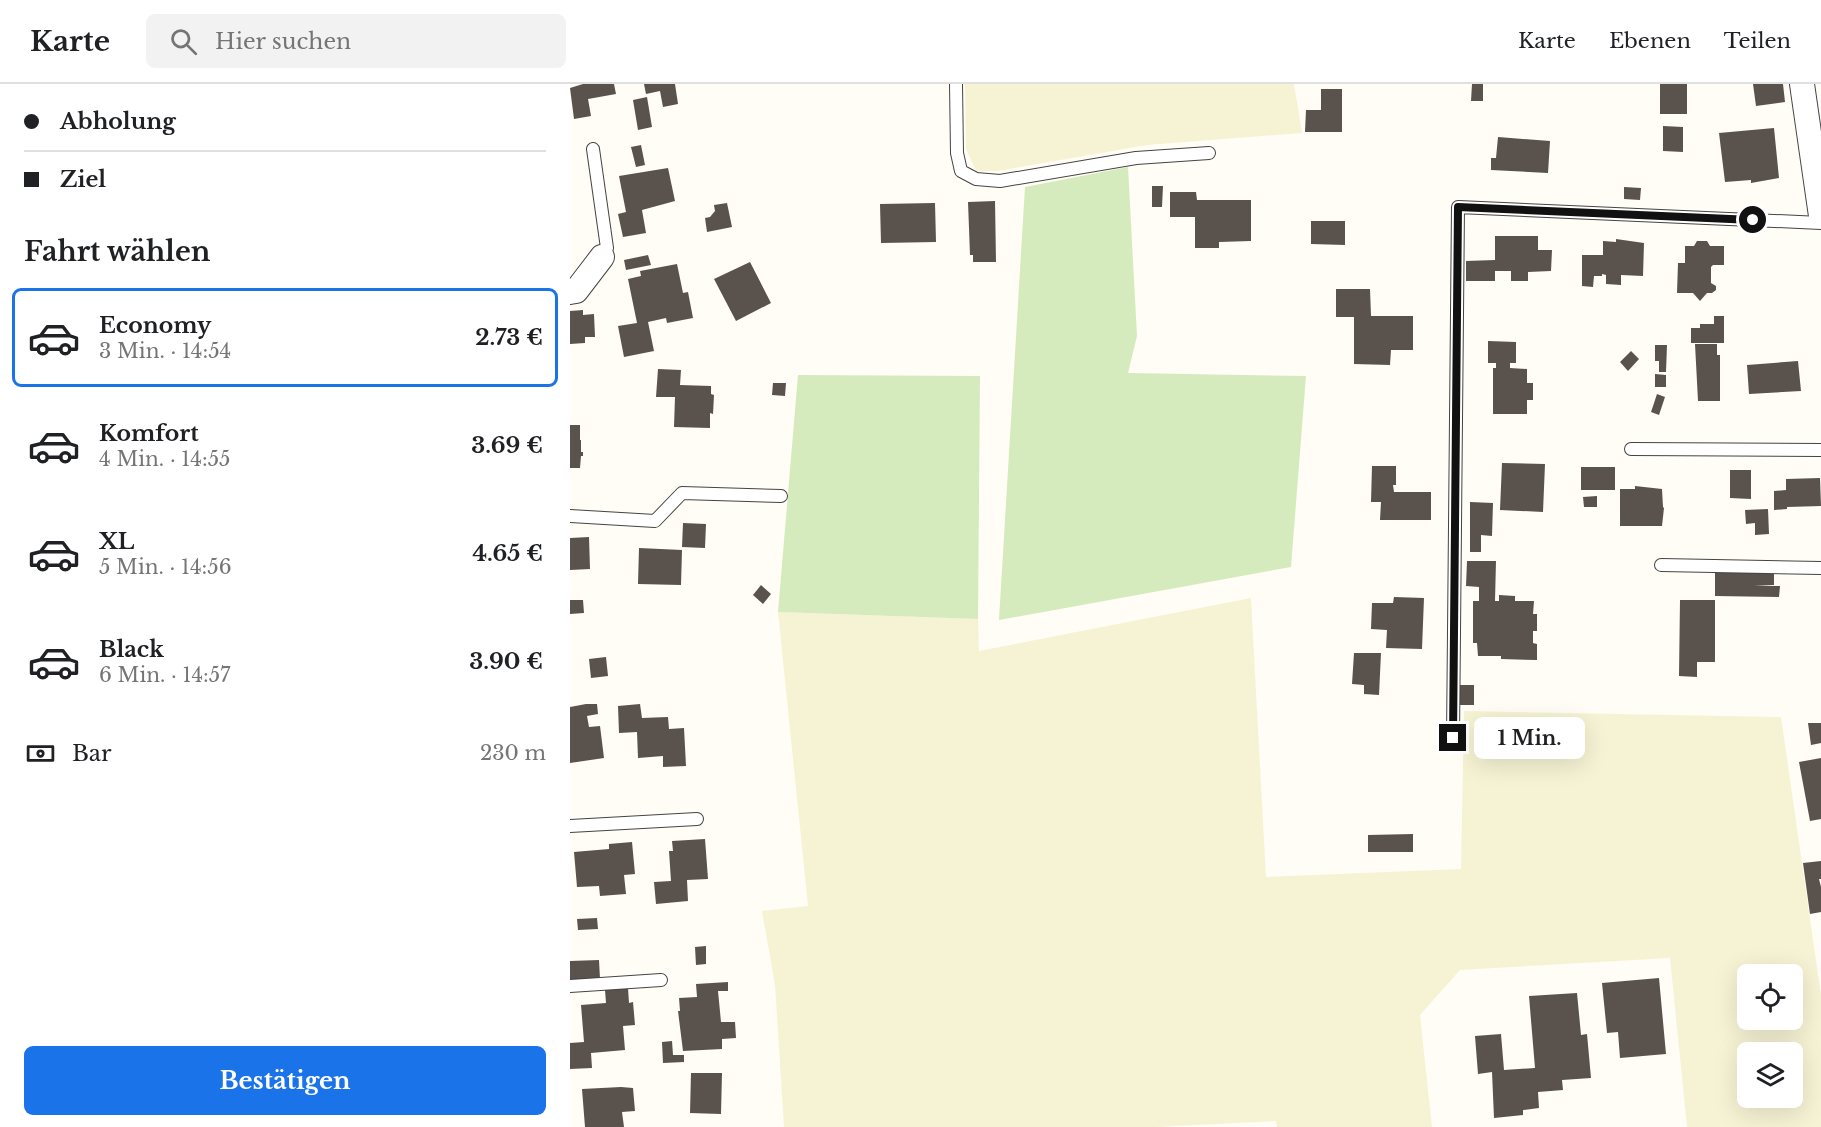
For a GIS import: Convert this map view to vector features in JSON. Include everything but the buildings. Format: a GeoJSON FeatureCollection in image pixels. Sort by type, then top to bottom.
{"type":"FeatureCollection","features":[{"type":"Feature","properties":{"kind":"street"},"geometry":{"type":"LineString","coordinates":[[1802,84],[1821,216]]}},
{"type":"Feature","properties":{"kind":"street"},"geometry":{"type":"LineString","coordinates":[[570,292],[576,291],[602,257]]}},
{"type":"Feature","properties":{"kind":"lane"},"geometry":{"type":"LineString","coordinates":[[956,84],[957,153],[961,171],[976,179],[1000,181],[1136,158],[1209,153]]}},
{"type":"Feature","properties":{"kind":"lane"},"geometry":{"type":"LineString","coordinates":[[593,150],[607,248],[602,257]]}},
{"type":"Feature","properties":{"kind":"lane"},"geometry":{"type":"LineString","coordinates":[[1453,738],[1458,207],[1821,224]]}},
{"type":"Feature","properties":{"kind":"lane"},"geometry":{"type":"LineString","coordinates":[[1631,449],[1821,450]]}},
{"type":"Feature","properties":{"kind":"lane"},"geometry":{"type":"LineString","coordinates":[[570,516],[655,521],[682,493],[781,496]]}},
{"type":"Feature","properties":{"kind":"lane"},"geometry":{"type":"LineString","coordinates":[[1661,565],[1821,568]]}},
{"type":"Feature","properties":{"kind":"lane"},"geometry":{"type":"LineString","coordinates":[[570,826],[697,819]]}},
{"type":"Feature","properties":{"kind":"lane"},"geometry":{"type":"LineString","coordinates":[[570,986],[661,980]]}},
{"type":"Feature","properties":{"kind":"shaded area"},"geometry":{"type":"Polygon","coordinates":[[[965,84],[1294,84],[1302,133],[1147,145],[998,171],[976,171],[966,149],[965,84]]]}},
{"type":"Feature","properties":{"kind":"shaded area"},"geometry":{"type":"Polygon","coordinates":[[[1251,598],[1266,877],[1461,869],[1464,711],[1781,717],[1821,995],[1821,1127],[1687,1127],[1670,958],[1460,970],[1420,1015],[1432,1127],[1277,1127],[1276,1121],[1156,1127],[784,1127],[775,985],[762,911],[808,906],[778,612],[978,619],[979,651],[1251,598]]]}},
{"type":"Feature","properties":{"kind":"green space"},"geometry":{"type":"Polygon","coordinates":[[[1128,167],[1137,336],[1128,373],[1306,376],[1291,567],[999,620],[1025,187],[1128,167]]]}},
{"type":"Feature","properties":{"kind":"green space"},"geometry":{"type":"Polygon","coordinates":[[[798,375],[980,376],[978,619],[778,612],[798,375]]]}},
{"type":"Feature","properties":{"kind":"route"},"geometry":{"type":"LineString","coordinates":[[1453,738],[1458,207],[1753,220]]}}]}
